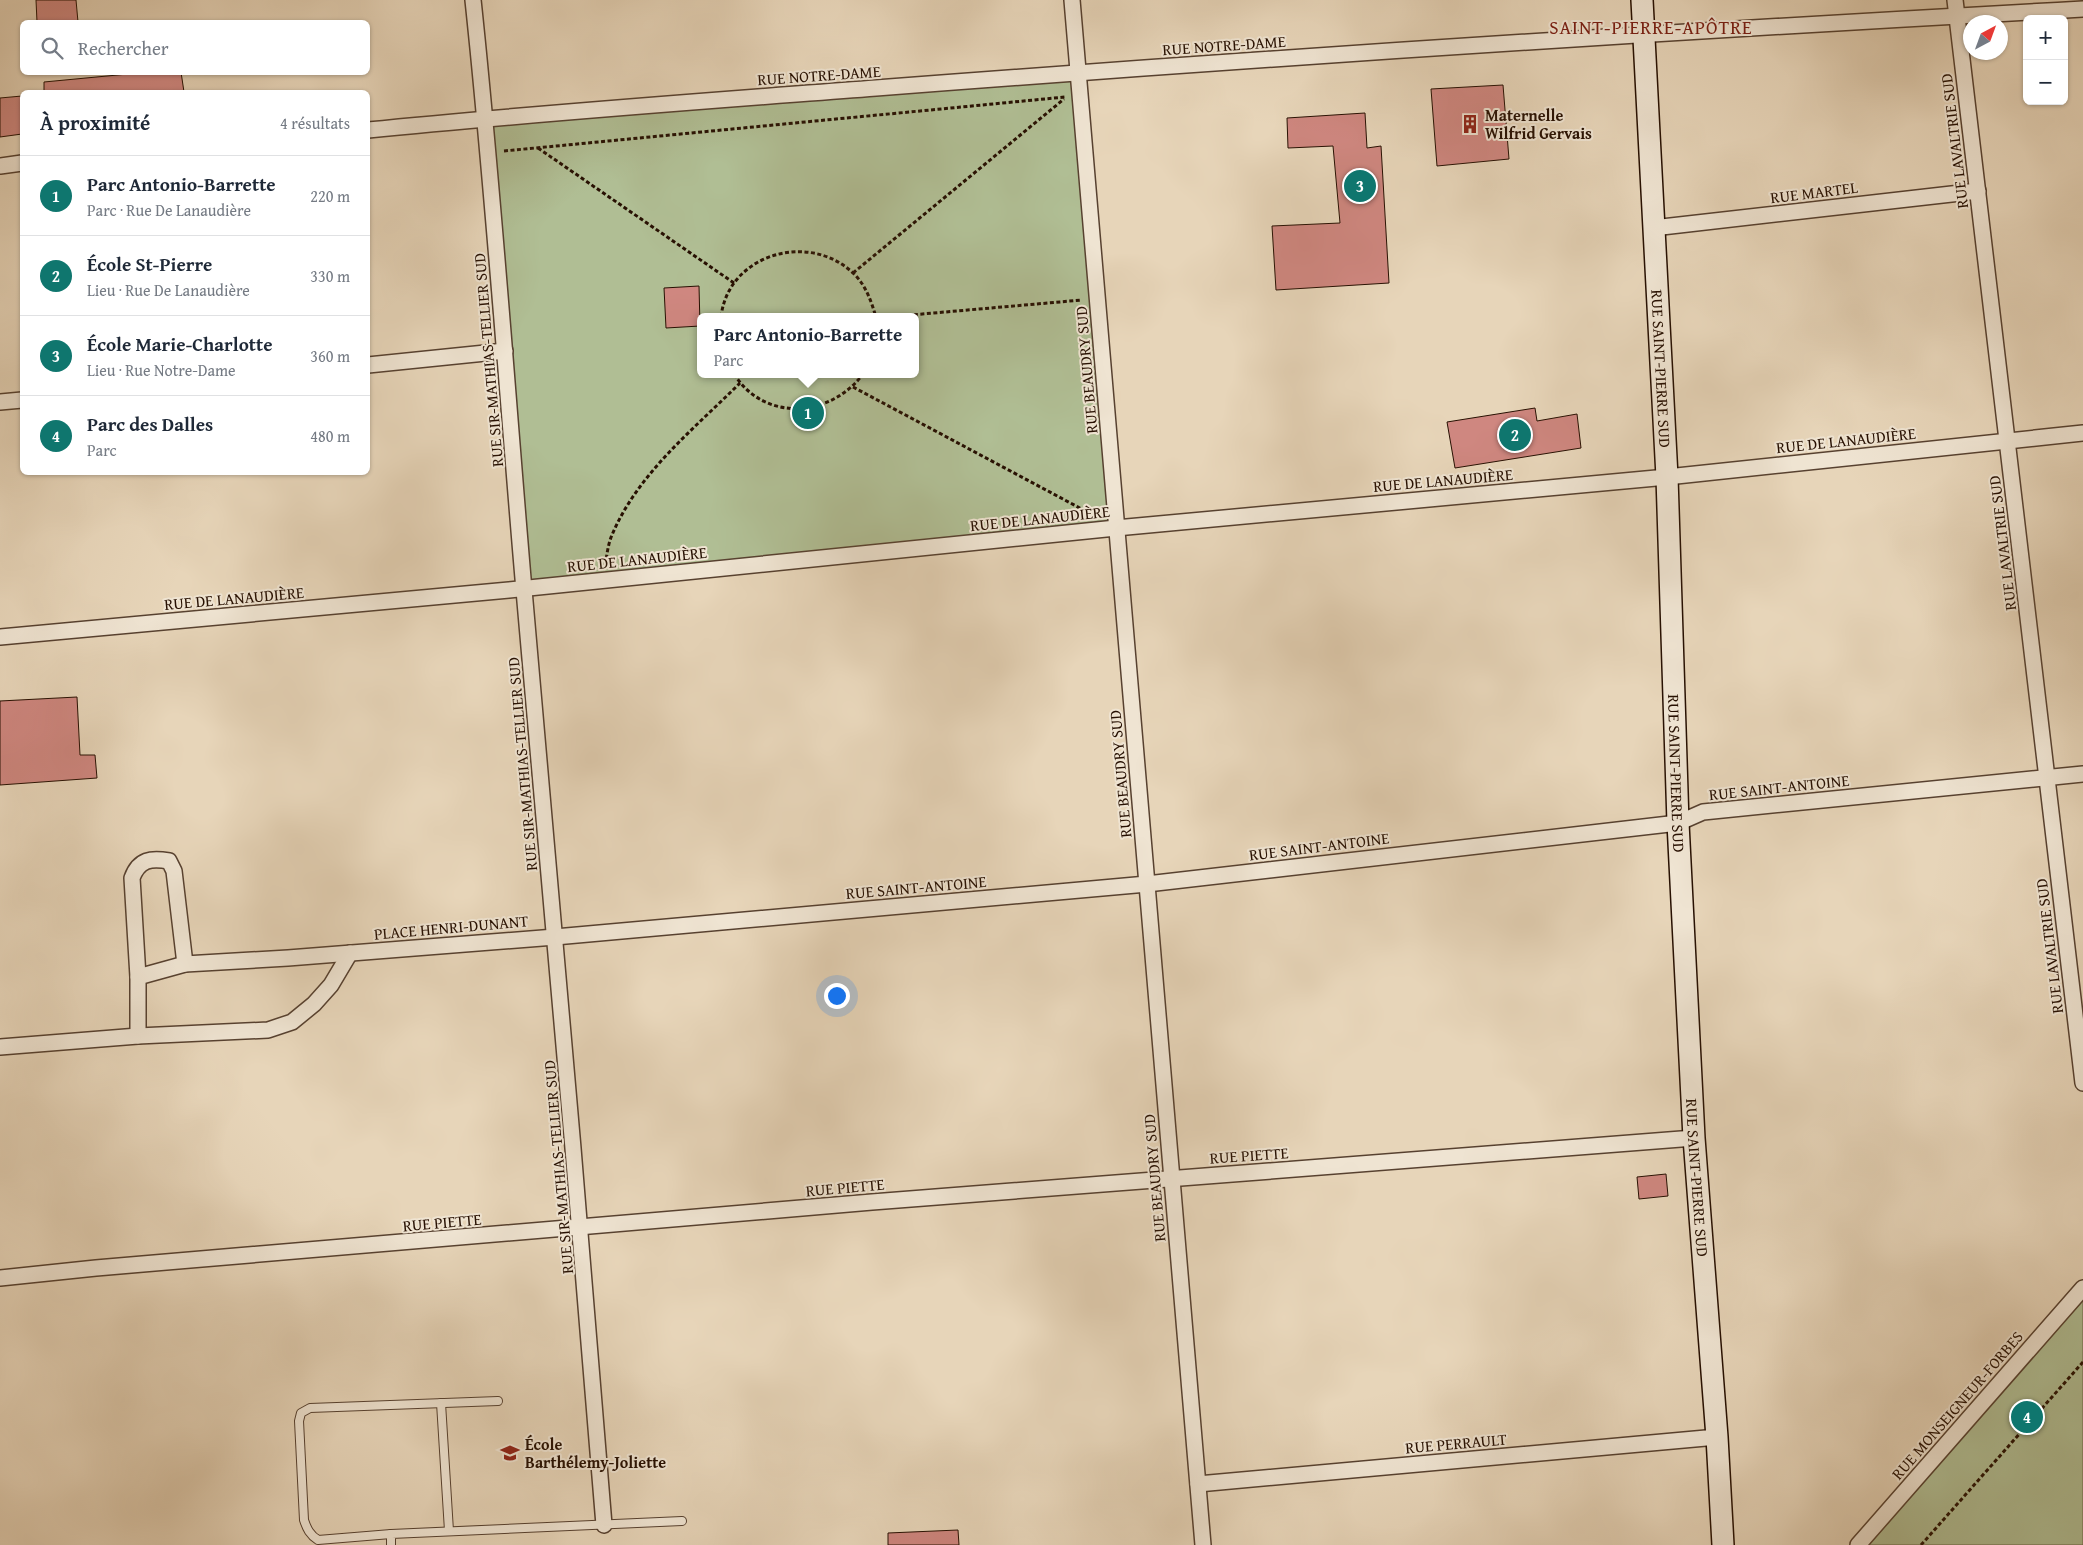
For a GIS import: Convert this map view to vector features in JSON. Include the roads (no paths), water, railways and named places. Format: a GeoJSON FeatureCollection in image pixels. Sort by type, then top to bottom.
{"type":"FeatureCollection","features":[{"type":"Feature","properties":{"kind":"street","name":"RUE SIR-MATHIAS-TELLIER SUD"},"geometry":{"type":"LineString","coordinates":[[473,0],[489,152],[524,588],[581,1228],[604,1525]]}},
{"type":"Feature","properties":{"kind":"street","name":"RUE BEAUDRY SUD"},"geometry":{"type":"LineString","coordinates":[[1072,0],[1203,1545]]}},
{"type":"Feature","properties":{"kind":"street","name":"RUE SAINT-PIERRE SUD"},"geometry":{"type":"LineString","coordinates":[[1642,0],[1666,477],[1678,823],[1694,1138],[1717,1437],[1722,1545]]}},
{"type":"Feature","properties":{"kind":"street","name":"RUE LAVALTRIE SUD"},"geometry":{"type":"LineString","coordinates":[[1955,0],[2083,1083]]}},
{"type":"Feature","properties":{"kind":"street","name":"RUE NOTRE-DAME"},"geometry":{"type":"LineString","coordinates":[[370,130],[486,118],[1079,72],[1643,34],[2083,9]]}},
{"type":"Feature","properties":{"kind":"street"},"geometry":{"type":"LineString","coordinates":[[0,166],[20,163]]}},
{"type":"Feature","properties":{"kind":"street","name":"RUE MARTEL"},"geometry":{"type":"LineString","coordinates":[[1653,228],[1978,191]]}},
{"type":"Feature","properties":{"kind":"street"},"geometry":{"type":"LineString","coordinates":[[370,365],[505,351]]}},
{"type":"Feature","properties":{"kind":"street"},"geometry":{"type":"LineString","coordinates":[[0,402],[20,400]]}},
{"type":"Feature","properties":{"kind":"street","name":"RUE DE LANAUDIÈRE"},"geometry":{"type":"LineString","coordinates":[[0,637],[524,588],[1116,528],[1666,477],[2007,440],[2083,434]]}},
{"type":"Feature","properties":{"kind":"street","name":"RUE SAINT-ANTOINE"},"geometry":{"type":"LineString","coordinates":[[555,937],[1147,884],[1678,823],[1704,812],[2047,776],[2083,774]]}},
{"type":"Feature","properties":{"kind":"street"},"geometry":{"type":"LineString","coordinates":[[138,1036],[138,977],[132,878],[141,862],[154,858],[169,860],[174,871],[185,964]]}},
{"type":"Feature","properties":{"kind":"street","name":"PLACE HENRI-DUNANT"},"geometry":{"type":"LineString","coordinates":[[138,977],[185,964],[555,937]]}},
{"type":"Feature","properties":{"kind":"street"},"geometry":{"type":"LineString","coordinates":[[0,1047],[138,1036],[268,1030],[292,1022],[314,1004],[331,985],[350,953]]}},
{"type":"Feature","properties":{"kind":"street","name":"RUE PIETTE"},"geometry":{"type":"LineString","coordinates":[[0,1278],[872,1202],[1694,1138]]}},
{"type":"Feature","properties":{"kind":"street","name":"RUE MONSEIGNEUR-FORBES"},"geometry":{"type":"LineString","coordinates":[[1858,1545],[2083,1288]]}},
{"type":"Feature","properties":{"kind":"street","name":"RUE PERRAULT"},"geometry":{"type":"LineString","coordinates":[[1198,1484],[1717,1437]]}},
{"type":"Feature","properties":{"kind":"lane"},"geometry":{"type":"LineString","coordinates":[[498,1402],[310,1408],[302,1413],[299,1421],[304,1520],[307,1529],[318,1540],[336,1542],[391,1534],[682,1521]]}},
{"type":"Feature","properties":{"kind":"lane"},"geometry":{"type":"LineString","coordinates":[[441,1403],[449,1531]]}},
{"type":"Feature","properties":{"kind":"lane"},"geometry":{"type":"LineString","coordinates":[[391,1534],[391,1545]]}},
{"type":"Feature","properties":{"kind":"place","name":"Maternelle Wilfrid Gervais"},"geometry":{"type":"Point","coordinates":[1470,124]}},
{"type":"Feature","properties":{"kind":"place","name":"École Marie-Charlotte"},"geometry":{"type":"Point","coordinates":[1360,186]}},
{"type":"Feature","properties":{"kind":"place","name":"Parc Antonio-Barrette"},"geometry":{"type":"Point","coordinates":[808,413]}},
{"type":"Feature","properties":{"kind":"place","name":"École St-Pierre"},"geometry":{"type":"Point","coordinates":[1515,435]}},
{"type":"Feature","properties":{"kind":"place","name":"Parc des Dalles"},"geometry":{"type":"Point","coordinates":[2027,1417]}},
{"type":"Feature","properties":{"kind":"place","name":"École Barthélemy-Joliette"},"geometry":{"type":"Point","coordinates":[510,1453]}},
{"type":"Feature","properties":{"kind":"district","name":"SAINT-PIERRE-APÔTRE"},"geometry":{"type":"Point","coordinates":[1651,27]}}]}
